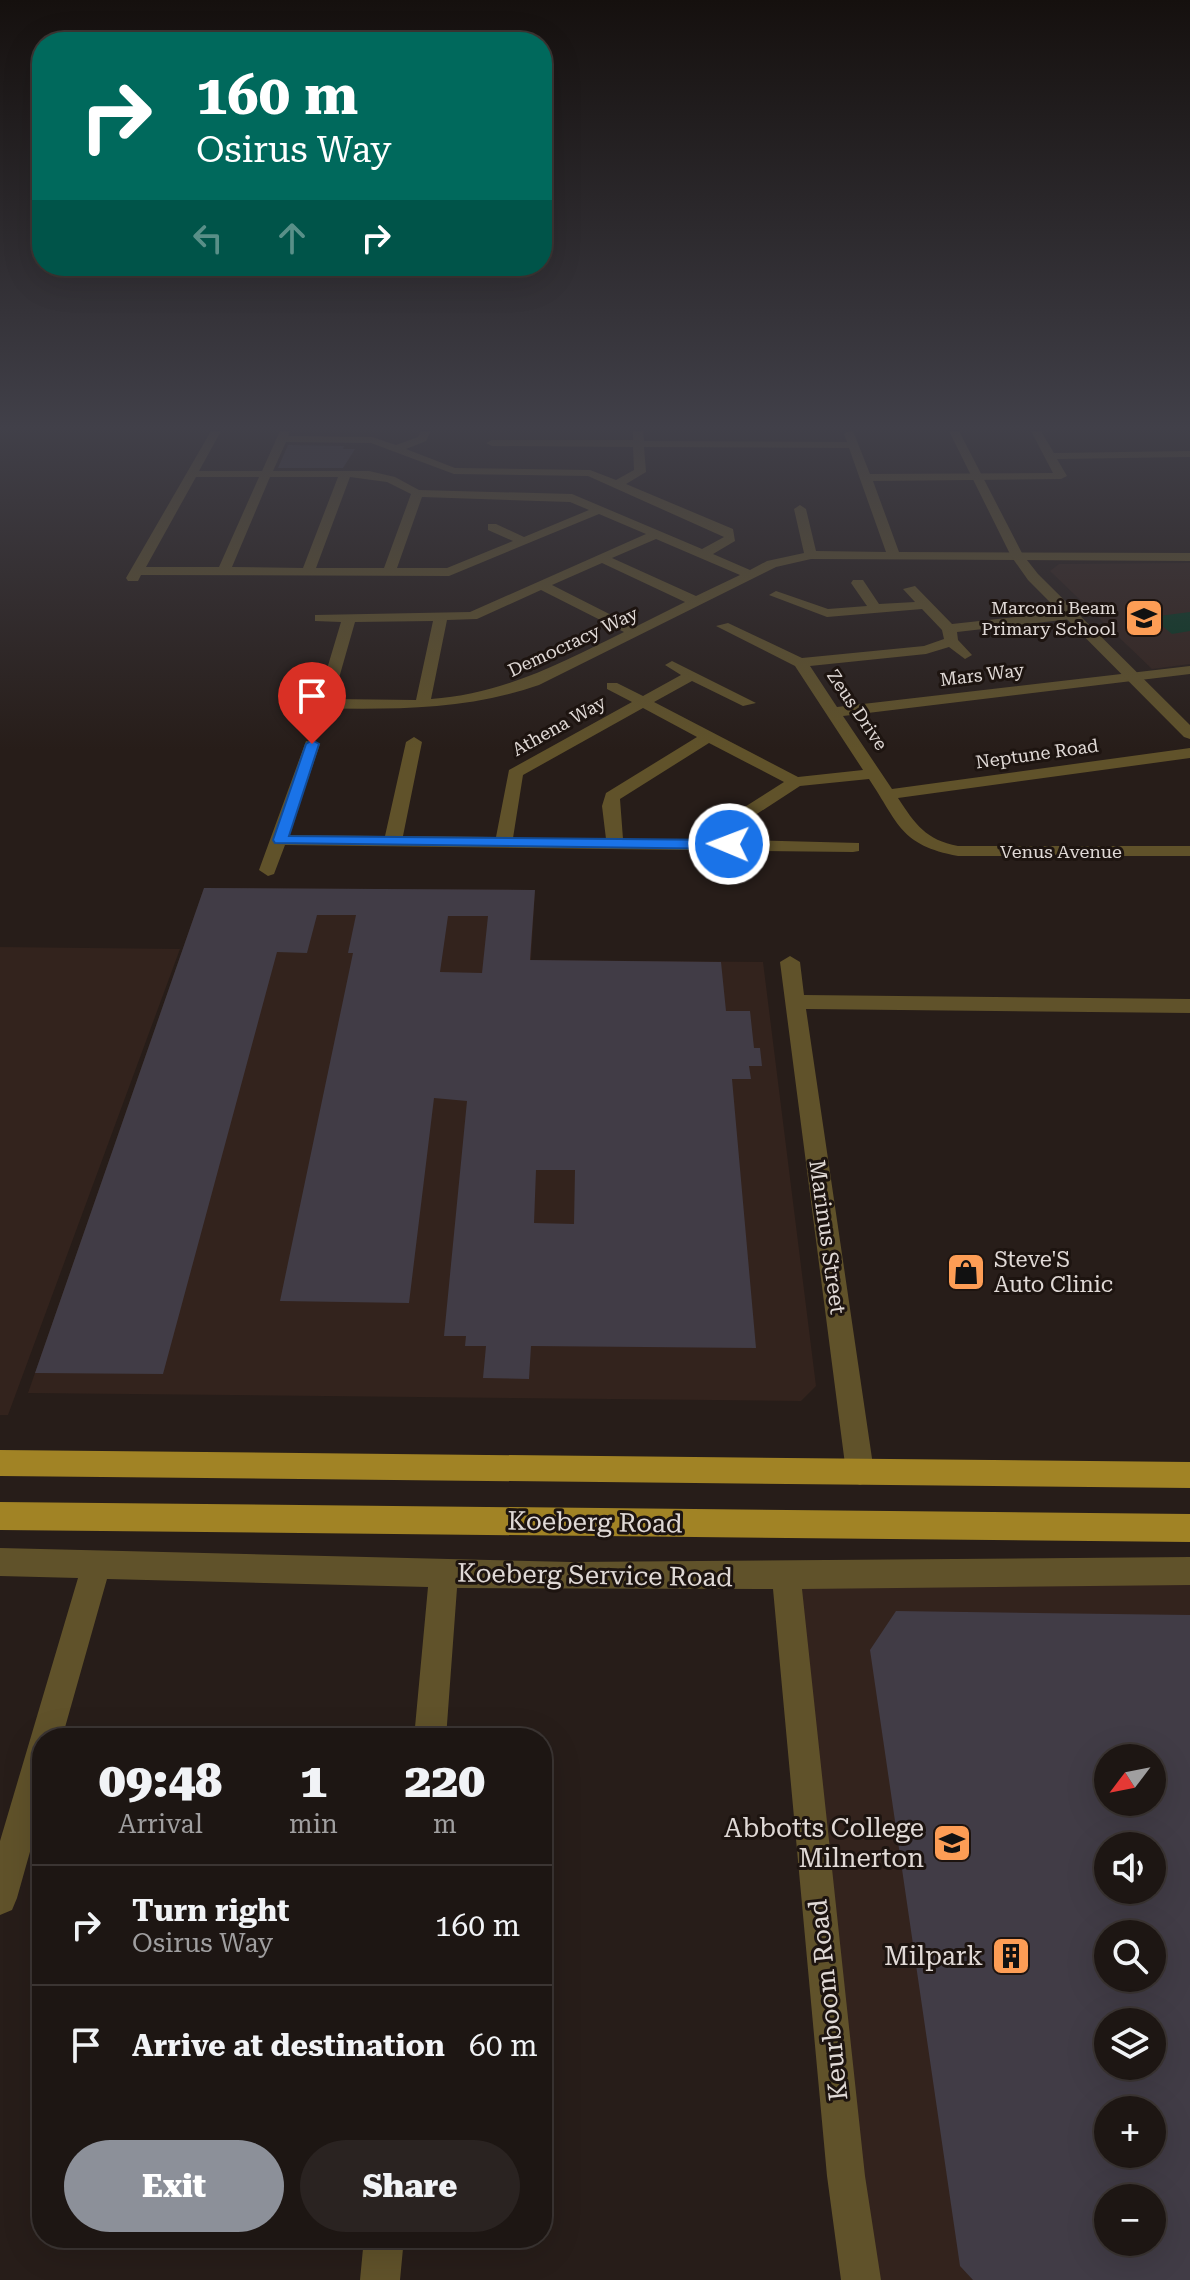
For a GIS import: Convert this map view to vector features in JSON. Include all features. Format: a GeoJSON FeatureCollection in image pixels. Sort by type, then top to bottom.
{"type":"FeatureCollection","features":[{"type":"Feature","properties":{"kind":"main road"},"geometry":{"type":"LineString","coordinates":[[0,1463],[1190,1475]]}},
{"type":"Feature","properties":{"kind":"main road","name":"Koeberg Road"},"geometry":{"type":"LineString","coordinates":[[0,1516],[1190,1528]]}},
{"type":"Feature","properties":{"kind":"street"},"geometry":{"type":"LineString","coordinates":[[156,537],[135,574],[456,570],[532,537]]}},
{"type":"Feature","properties":{"kind":"street"},"geometry":{"type":"LineString","coordinates":[[223,572],[239,537]]}},
{"type":"Feature","properties":{"kind":"street"},"geometry":{"type":"LineString","coordinates":[[308,572],[321,537]]}},
{"type":"Feature","properties":{"kind":"street"},"geometry":{"type":"LineString","coordinates":[[389,573],[401,537]]}},
{"type":"Feature","properties":{"kind":"street"},"geometry":{"type":"LineString","coordinates":[[515,537],[523,541]]}},
{"type":"Feature","properties":{"kind":"street"},"geometry":{"type":"LineString","coordinates":[[320,618],[472,616],[650,537]]}},
{"type":"Feature","properties":{"kind":"street"},"geometry":{"type":"LineString","coordinates":[[665,537],[751,575]]}},
{"type":"Feature","properties":{"kind":"street"},"geometry":{"type":"LineString","coordinates":[[703,554],[731,537]]}},
{"type":"Feature","properties":{"kind":"street"},"geometry":{"type":"LineString","coordinates":[[807,537],[811,555]]}},
{"type":"Feature","properties":{"kind":"street"},"geometry":{"type":"LineString","coordinates":[[887,537],[894,556]]}},
{"type":"Feature","properties":{"kind":"street"},"geometry":{"type":"LineString","coordinates":[[1007,537],[1033,577],[1190,734]]}},
{"type":"Feature","properties":{"kind":"street","name":"Democracy Way"},"geometry":{"type":"LineString","coordinates":[[294,703],[423,703],[496,697],[751,575],[780,562],[811,555],[1190,557]]}},
{"type":"Feature","properties":{"kind":"street"},"geometry":{"type":"LineString","coordinates":[[603,559],[697,602]]}},
{"type":"Feature","properties":{"kind":"street"},"geometry":{"type":"LineString","coordinates":[[858,583],[875,608]]}},
{"type":"Feature","properties":{"kind":"street"},"geometry":{"type":"LineString","coordinates":[[541,585],[635,632]]}},
{"type":"Feature","properties":{"kind":"street"},"geometry":{"type":"LineString","coordinates":[[910,589],[965,655]]}},
{"type":"Feature","properties":{"kind":"street"},"geometry":{"type":"LineString","coordinates":[[776,595],[827,613],[922,605]]}},
{"type":"Feature","properties":{"kind":"street"},"geometry":{"type":"LineString","coordinates":[[800,663],[926,650],[950,635],[1071,615]]}},
{"type":"Feature","properties":{"kind":"street"},"geometry":{"type":"LineString","coordinates":[[324,704],[349,618]]}},
{"type":"Feature","properties":{"kind":"street"},"geometry":{"type":"LineString","coordinates":[[423,703],[441,618]]}},
{"type":"Feature","properties":{"kind":"street","name":"Zeus Drive"},"geometry":{"type":"LineString","coordinates":[[723,626],[800,663],[913,833],[932,846]]}},
{"type":"Feature","properties":{"kind":"street"},"geometry":{"type":"LineString","coordinates":[[672,665],[748,703]]}},
{"type":"Feature","properties":{"kind":"street","name":"Mars Way"},"geometry":{"type":"LineString","coordinates":[[835,712],[1190,670]]}},
{"type":"Feature","properties":{"kind":"street"},"geometry":{"type":"LineString","coordinates":[[642,703],[692,675]]}},
{"type":"Feature","properties":{"kind":"street"},"geometry":{"type":"LineString","coordinates":[[612,686],[796,782]]}},
{"type":"Feature","properties":{"kind":"street","name":"Athena Way"},"geometry":{"type":"LineString","coordinates":[[504,843],[515,773],[642,703]]}},
{"type":"Feature","properties":{"kind":"street"},"geometry":{"type":"LineString","coordinates":[[615,843],[610,819],[612,797],[708,737]]}},
{"type":"Feature","properties":{"kind":"street"},"geometry":{"type":"LineString","coordinates":[[393,841],[414,742]]}},
{"type":"Feature","properties":{"kind":"street"},"geometry":{"type":"LineString","coordinates":[[268,870],[312,744]]}},
{"type":"Feature","properties":{"kind":"street","name":"Neptune Road"},"geometry":{"type":"LineString","coordinates":[[889,794],[1190,753]]}},
{"type":"Feature","properties":{"kind":"street"},"geometry":{"type":"LineString","coordinates":[[729,844],[735,821],[796,782],[875,773]]}},
{"type":"Feature","properties":{"kind":"street"},"geometry":{"type":"LineString","coordinates":[[280,840],[853,847]]}},
{"type":"Feature","properties":{"kind":"street","name":"Venus Avenue"},"geometry":{"type":"LineString","coordinates":[[932,846],[981,853],[1190,851]]}},
{"type":"Feature","properties":{"kind":"street","name":"Marinus Street"},"geometry":{"type":"LineString","coordinates":[[790,962],[860,1472]]}},
{"type":"Feature","properties":{"kind":"street"},"geometry":{"type":"LineString","coordinates":[[796,1002],[1190,1006]]}},
{"type":"Feature","properties":{"kind":"street","name":"Koeberg Service Road"},"geometry":{"type":"LineString","coordinates":[[0,1562],[444,1573],[786,1576],[1190,1571]]}},
{"type":"Feature","properties":{"kind":"street"},"geometry":{"type":"LineString","coordinates":[[49,1728],[97,1563]]}},
{"type":"Feature","properties":{"kind":"street"},"geometry":{"type":"LineString","coordinates":[[431,1728],[444,1573]]}},
{"type":"Feature","properties":{"kind":"street","name":"Keurboom Road"},"geometry":{"type":"LineString","coordinates":[[786,1576],[846,2176],[861,2280]]}},
{"type":"Feature","properties":{"kind":"street"},"geometry":{"type":"LineString","coordinates":[[0,1898],[32,1788]]}},
{"type":"Feature","properties":{"kind":"street"},"geometry":{"type":"LineString","coordinates":[[380,2280],[383,2248]]}},
{"type":"Feature","properties":{"kind":"shaded area","name":"Marconi Beam Primary School"},"geometry":{"type":"Polygon","coordinates":[[[1190,563],[1190,664],[1152,669],[1050,571],[1059,564],[1190,563]]]}},
{"type":"Feature","properties":{"kind":"shaded area"},"geometry":{"type":"Polygon","coordinates":[[[204,888],[535,890],[531,960],[763,962],[816,1386],[801,1401],[28,1393],[204,888]]]}},
{"type":"Feature","properties":{"kind":"shaded area"},"geometry":{"type":"Polygon","coordinates":[[[0,947],[180,949],[8,1415],[0,1415],[0,947]]]}},
{"type":"Feature","properties":{"kind":"shaded area","name":"Milpark"},"geometry":{"type":"Polygon","coordinates":[[[1190,1571],[1190,2280],[861,2280],[786,1576],[1190,1571]]]}},
{"type":"Feature","properties":{"kind":"green space"},"geometry":{"type":"Polygon","coordinates":[[[1190,612],[1190,631],[1172,634],[1151,617],[1190,612]]]}},
{"type":"Feature","properties":{"kind":"building"},"geometry":{"type":"Polygon","coordinates":[[[204,888],[535,890],[530,960],[721,962],[726,1011],[750,1011],[754,1048],[760,1048],[762,1066],[749,1066],[751,1079],[732,1079],[756,1348],[531,1346],[529,1379],[483,1378],[486,1346],[465,1346],[466,1336],[444,1336],[467,1101],[434,1098],[409,1303],[280,1301],[353,953],[348,953],[356,915],[317,915],[307,953],[277,952],[163,1374],[35,1373],[204,888]],[[448,916],[440,972],[482,973],[488,916],[448,916]],[[536,1170],[534,1223],[574,1224],[575,1170],[536,1170]]]}},
{"type":"Feature","properties":{"kind":"building","name":"Milpark"},"geometry":{"type":"Polygon","coordinates":[[[896,1611],[1190,1615],[1190,2280],[973,2280],[960,2266],[870,1650],[896,1611]]]}},
{"type":"Feature","properties":{"kind":"place","name":"Marconi Beam Primary School"},"geometry":{"type":"Point","coordinates":[1144,618]}},
{"type":"Feature","properties":{"kind":"place","name":"Steve'S Auto Clinic"},"geometry":{"type":"Point","coordinates":[966,1272]}},
{"type":"Feature","properties":{"kind":"place","name":"Abbotts College Milnerton"},"geometry":{"type":"Point","coordinates":[952,1843]}},
{"type":"Feature","properties":{"kind":"place","name":"Milpark"},"geometry":{"type":"Point","coordinates":[1011,1956]}},
{"type":"Feature","properties":{"kind":"route"},"geometry":{"type":"LineString","coordinates":[[312,744],[280,840],[729,844]]}}]}
